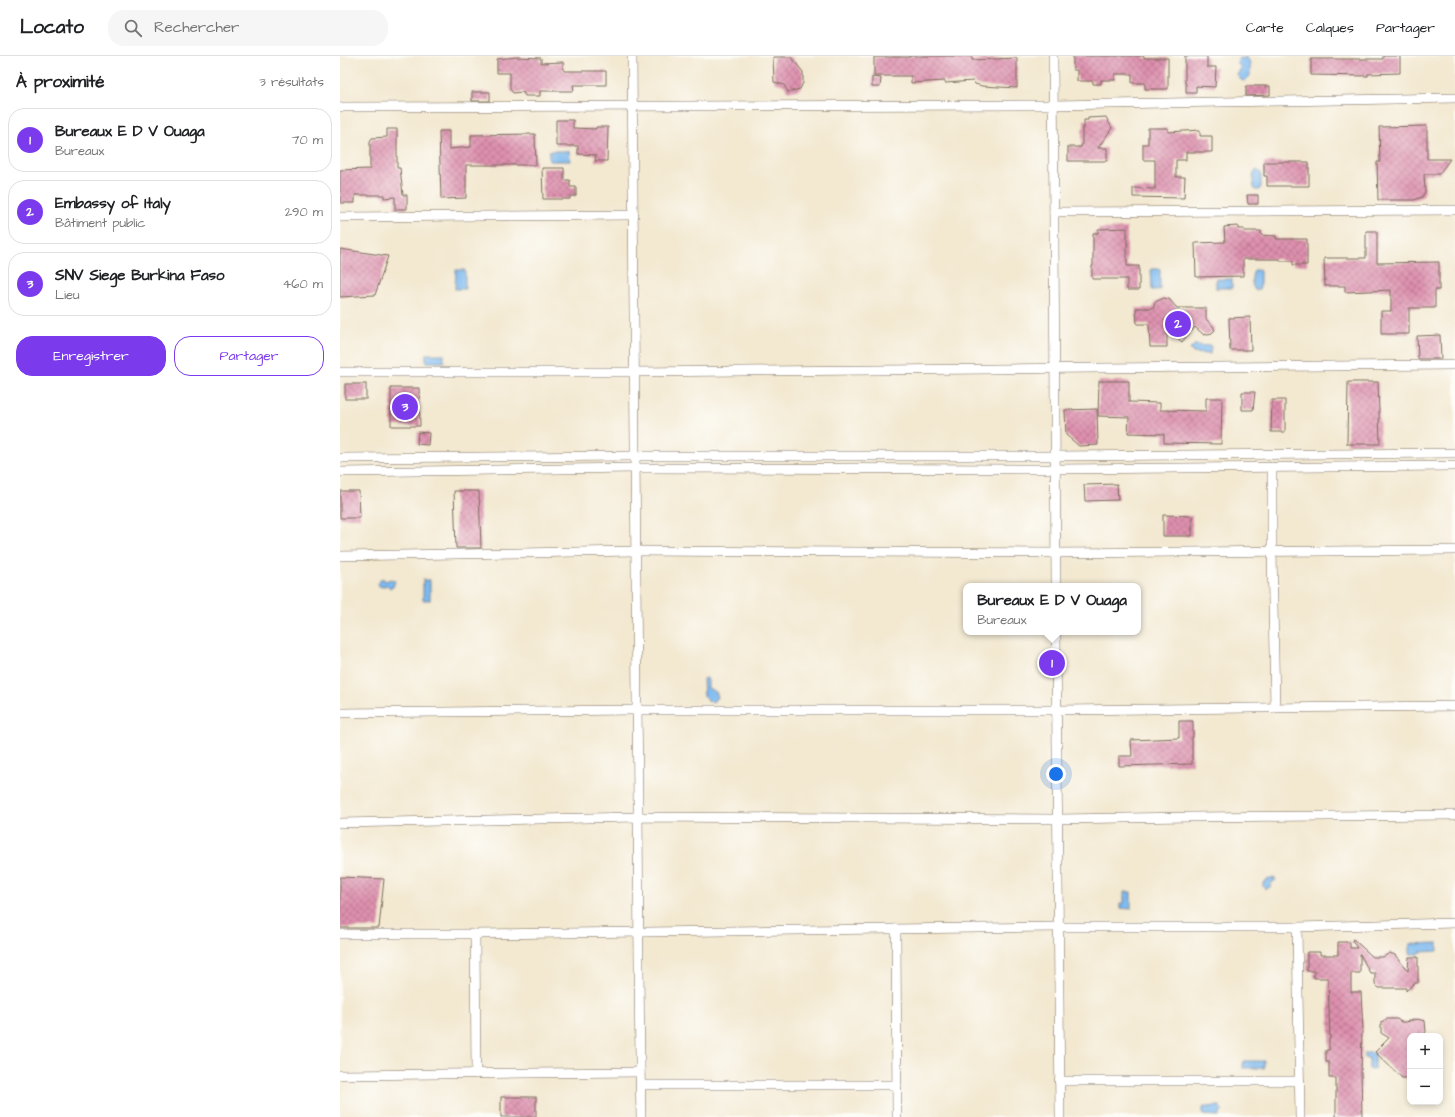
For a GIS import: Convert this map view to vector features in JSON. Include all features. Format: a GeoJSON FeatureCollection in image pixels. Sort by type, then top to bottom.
{"type":"FeatureCollection","features":[{"type":"Feature","properties":{"kind":"street"},"geometry":{"type":"LineString","coordinates":[[632,56],[636,468],[635,551],[637,817],[641,1117]]}},
{"type":"Feature","properties":{"kind":"street"},"geometry":{"type":"LineString","coordinates":[[1054,56],[1056,583]]}},
{"type":"Feature","properties":{"kind":"street"},"geometry":{"type":"LineString","coordinates":[[340,107],[1054,105],[1455,98]]}},
{"type":"Feature","properties":{"kind":"street"},"geometry":{"type":"LineString","coordinates":[[1054,212],[1455,210]]}},
{"type":"Feature","properties":{"kind":"street"},"geometry":{"type":"LineString","coordinates":[[340,217],[634,214]]}},
{"type":"Feature","properties":{"kind":"street"},"geometry":{"type":"LineString","coordinates":[[340,372],[634,372],[1455,365]]}},
{"type":"Feature","properties":{"kind":"street"},"geometry":{"type":"LineString","coordinates":[[340,458],[1056,456],[1455,453]]}},
{"type":"Feature","properties":{"kind":"street"},"geometry":{"type":"LineString","coordinates":[[340,472],[636,468],[1056,469],[1455,466]]}},
{"type":"Feature","properties":{"kind":"street"},"geometry":{"type":"LineString","coordinates":[[1272,467],[1275,708]]}},
{"type":"Feature","properties":{"kind":"street"},"geometry":{"type":"LineString","coordinates":[[340,556],[635,551],[1055,553],[1455,550]]}},
{"type":"Feature","properties":{"kind":"street"},"geometry":{"type":"LineString","coordinates":[[1056,635],[1060,1117]]}},
{"type":"Feature","properties":{"kind":"street"},"geometry":{"type":"LineString","coordinates":[[340,713],[637,710],[1057,710],[1455,706]]}},
{"type":"Feature","properties":{"kind":"street"},"geometry":{"type":"LineString","coordinates":[[340,823],[637,817],[1058,819],[1190,816],[1455,815]]}},
{"type":"Feature","properties":{"kind":"street"},"geometry":{"type":"LineString","coordinates":[[340,934],[475,934],[1059,927],[1297,927],[1455,923]]}},
{"type":"Feature","properties":{"kind":"street"},"geometry":{"type":"LineString","coordinates":[[1297,927],[1300,1117]]}},
{"type":"Feature","properties":{"kind":"street"},"geometry":{"type":"LineString","coordinates":[[896,929],[897,1117]]}},
{"type":"Feature","properties":{"kind":"street"},"geometry":{"type":"LineString","coordinates":[[475,934],[476,1074]]}},
{"type":"Feature","properties":{"kind":"street"},"geometry":{"type":"LineString","coordinates":[[340,1075],[640,1072]]}},
{"type":"Feature","properties":{"kind":"street"},"geometry":{"type":"LineString","coordinates":[[1059,1081],[1300,1081]]}},
{"type":"Feature","properties":{"kind":"street"},"geometry":{"type":"LineString","coordinates":[[641,1085],[897,1085]]}},
{"type":"Feature","properties":{"kind":"water"},"geometry":{"type":"Polygon","coordinates":[[[1240,57],[1242,59],[1246,57],[1250,63],[1250,76],[1245,81],[1241,80],[1237,75],[1241,68],[1237,63],[1240,57]]]}},
{"type":"Feature","properties":{"kind":"water"},"geometry":{"type":"Polygon","coordinates":[[[549,151],[569,151],[570,161],[549,161],[549,151]]]}},
{"type":"Feature","properties":{"kind":"water"},"geometry":{"type":"Polygon","coordinates":[[[1257,170],[1261,173],[1261,187],[1259,190],[1255,190],[1253,176],[1254,172],[1257,170]]]}},
{"type":"Feature","properties":{"kind":"water"},"geometry":{"type":"Polygon","coordinates":[[[1151,269],[1160,269],[1160,290],[1152,290],[1151,269]]]}},
{"type":"Feature","properties":{"kind":"water"},"geometry":{"type":"Polygon","coordinates":[[[456,270],[465,270],[465,289],[455,289],[456,270]]]}},
{"type":"Feature","properties":{"kind":"water"},"geometry":{"type":"Polygon","coordinates":[[[1254,270],[1259,270],[1260,272],[1260,287],[1259,289],[1255,290],[1252,280],[1254,270]]]}},
{"type":"Feature","properties":{"kind":"water"},"geometry":{"type":"Polygon","coordinates":[[[1216,279],[1232,279],[1232,288],[1216,288],[1216,279]]]}},
{"type":"Feature","properties":{"kind":"water"},"geometry":{"type":"Polygon","coordinates":[[[1194,345],[1211,346],[1210,354],[1193,353],[1190,349],[1194,345]]]}},
{"type":"Feature","properties":{"kind":"water"},"geometry":{"type":"Polygon","coordinates":[[[426,354],[444,354],[444,362],[426,362],[426,354]]]}},
{"type":"Feature","properties":{"kind":"water"},"geometry":{"type":"Polygon","coordinates":[[[383,578],[385,581],[391,579],[395,581],[393,587],[390,588],[387,585],[381,587],[378,585],[378,582],[383,578]]]}},
{"type":"Feature","properties":{"kind":"water"},"geometry":{"type":"Polygon","coordinates":[[[423,580],[430,580],[430,600],[423,600],[423,580]]]}},
{"type":"Feature","properties":{"kind":"water"},"geometry":{"type":"Polygon","coordinates":[[[703,679],[708,679],[708,688],[716,692],[718,696],[713,702],[707,701],[704,696],[703,679]]]}},
{"type":"Feature","properties":{"kind":"water"},"geometry":{"type":"Polygon","coordinates":[[[1275,878],[1276,880],[1271,883],[1270,887],[1265,889],[1263,887],[1263,883],[1268,879],[1275,878]]]}},
{"type":"Feature","properties":{"kind":"water"},"geometry":{"type":"Polygon","coordinates":[[[1124,892],[1131,892],[1131,909],[1120,908],[1120,904],[1124,903],[1124,892]]]}},
{"type":"Feature","properties":{"kind":"water"},"geometry":{"type":"Polygon","coordinates":[[[1438,943],[1438,951],[1410,954],[1410,944],[1438,943]]]}},
{"type":"Feature","properties":{"kind":"water"},"geometry":{"type":"Polygon","coordinates":[[[1364,1053],[1375,1053],[1375,1069],[1369,1069],[1369,1058],[1364,1058],[1364,1053]]]}},
{"type":"Feature","properties":{"kind":"water"},"geometry":{"type":"Polygon","coordinates":[[[1243,1061],[1264,1061],[1264,1068],[1243,1068],[1243,1061]]]}},
{"type":"Feature","properties":{"kind":"water"},"geometry":{"type":"Polygon","coordinates":[[[1220,1106],[1223,1111],[1220,1113],[1220,1116],[1203,1115],[1204,1107],[1220,1106]]]}},
{"type":"Feature","properties":{"kind":"building"},"geometry":{"type":"Polygon","coordinates":[[[972,56],[972,60],[1017,58],[1017,88],[982,86],[975,84],[973,81],[911,83],[911,76],[874,76],[874,57],[972,56]]]}},
{"type":"Feature","properties":{"kind":"building"},"geometry":{"type":"Polygon","coordinates":[[[1073,56],[1144,56],[1144,58],[1168,58],[1168,89],[1145,89],[1145,83],[1132,83],[1132,74],[1115,74],[1115,80],[1101,80],[1101,84],[1093,84],[1093,81],[1077,81],[1077,70],[1073,70],[1073,56]]]}},
{"type":"Feature","properties":{"kind":"building"},"geometry":{"type":"Polygon","coordinates":[[[1185,56],[1207,56],[1207,67],[1216,67],[1215,87],[1196,86],[1196,93],[1186,93],[1185,56]]]}},
{"type":"Feature","properties":{"kind":"building"},"geometry":{"type":"Polygon","coordinates":[[[1383,56],[1400,56],[1400,73],[1368,74],[1368,76],[1311,75],[1311,59],[1383,59],[1383,56]]]}},
{"type":"Feature","properties":{"kind":"building"},"geometry":{"type":"Polygon","coordinates":[[[517,57],[541,58],[541,63],[563,62],[564,71],[606,71],[606,85],[573,85],[574,91],[540,91],[540,96],[525,96],[523,92],[513,93],[510,89],[510,73],[497,73],[497,59],[517,57]]]}},
{"type":"Feature","properties":{"kind":"building"},"geometry":{"type":"Polygon","coordinates":[[[773,57],[791,57],[803,72],[803,83],[800,89],[788,92],[784,85],[774,82],[773,57]]]}},
{"type":"Feature","properties":{"kind":"building"},"geometry":{"type":"Polygon","coordinates":[[[872,77],[881,78],[880,87],[872,87],[872,77]]]}},
{"type":"Feature","properties":{"kind":"building"},"geometry":{"type":"Polygon","coordinates":[[[1246,86],[1270,86],[1270,95],[1246,96],[1246,86]]]}},
{"type":"Feature","properties":{"kind":"building"},"geometry":{"type":"Polygon","coordinates":[[[472,92],[490,92],[490,101],[472,101],[472,92]]]}},
{"type":"Feature","properties":{"kind":"building"},"geometry":{"type":"Polygon","coordinates":[[[1106,117],[1112,128],[1098,148],[1107,148],[1107,161],[1068,161],[1068,147],[1081,147],[1084,120],[1088,120],[1088,118],[1106,117]]]}},
{"type":"Feature","properties":{"kind":"building"},"geometry":{"type":"Polygon","coordinates":[[[556,120],[573,120],[573,128],[596,129],[596,127],[608,127],[607,161],[595,161],[596,155],[578,154],[578,146],[556,146],[556,120]]]}},
{"type":"Feature","properties":{"kind":"building"},"geometry":{"type":"Polygon","coordinates":[[[1427,126],[1427,159],[1450,159],[1439,174],[1424,174],[1425,192],[1422,197],[1414,200],[1378,200],[1377,162],[1380,162],[1379,127],[1427,126]]]}},
{"type":"Feature","properties":{"kind":"building"},"geometry":{"type":"Polygon","coordinates":[[[1148,128],[1168,128],[1168,132],[1200,130],[1200,136],[1212,136],[1212,152],[1186,152],[1186,160],[1176,160],[1176,177],[1185,177],[1184,198],[1133,197],[1133,188],[1155,189],[1155,160],[1143,160],[1143,144],[1148,144],[1148,128]]]}},
{"type":"Feature","properties":{"kind":"building"},"geometry":{"type":"Polygon","coordinates":[[[387,129],[397,129],[397,168],[400,168],[403,195],[407,195],[407,209],[395,209],[395,197],[384,198],[384,195],[355,195],[355,203],[340,203],[340,170],[370,169],[370,141],[372,138],[387,137],[387,129]]]}},
{"type":"Feature","properties":{"kind":"building"},"geometry":{"type":"Polygon","coordinates":[[[439,131],[449,131],[449,149],[471,147],[471,135],[535,134],[536,165],[466,165],[466,198],[441,199],[439,131]]]}},
{"type":"Feature","properties":{"kind":"building"},"geometry":{"type":"Polygon","coordinates":[[[1264,162],[1309,162],[1309,186],[1267,186],[1267,176],[1264,176],[1264,162]]]}},
{"type":"Feature","properties":{"kind":"building"},"geometry":{"type":"Polygon","coordinates":[[[542,168],[564,168],[564,180],[570,180],[570,187],[576,187],[576,196],[570,196],[570,199],[543,199],[542,168]]]}},
{"type":"Feature","properties":{"kind":"building"},"geometry":{"type":"Polygon","coordinates":[[[1247,195],[1258,195],[1258,204],[1248,204],[1247,195]]]}},
{"type":"Feature","properties":{"kind":"building"},"geometry":{"type":"Polygon","coordinates":[[[1238,226],[1238,229],[1244,229],[1244,231],[1261,231],[1261,235],[1276,236],[1276,239],[1307,239],[1307,265],[1293,265],[1293,261],[1280,261],[1280,259],[1243,259],[1243,276],[1196,277],[1195,243],[1225,242],[1224,227],[1238,226]]]}},
{"type":"Feature","properties":{"kind":"building"},"geometry":{"type":"Polygon","coordinates":[[[1127,228],[1127,266],[1139,266],[1139,290],[1127,290],[1127,279],[1092,279],[1093,233],[1098,233],[1098,229],[1127,228]]]}},
{"type":"Feature","properties":{"kind":"building"},"geometry":{"type":"Polygon","coordinates":[[[1366,231],[1377,231],[1377,263],[1439,262],[1439,290],[1435,290],[1435,308],[1409,308],[1409,334],[1381,334],[1381,311],[1391,311],[1391,290],[1345,292],[1345,286],[1325,286],[1324,258],[1366,258],[1366,231]]]}},
{"type":"Feature","properties":{"kind":"building"},"geometry":{"type":"Polygon","coordinates":[[[340,249],[388,256],[375,295],[340,297],[340,249]]]}},
{"type":"Feature","properties":{"kind":"building"},"geometry":{"type":"Polygon","coordinates":[[[1164,298],[1169,299],[1177,308],[1206,308],[1206,319],[1215,330],[1212,333],[1204,335],[1195,327],[1182,342],[1167,329],[1167,347],[1150,347],[1149,324],[1137,324],[1136,308],[1153,308],[1155,302],[1164,298]]]}},
{"type":"Feature","properties":{"kind":"building"},"geometry":{"type":"Polygon","coordinates":[[[1250,317],[1251,350],[1230,350],[1229,318],[1250,317]]]}},
{"type":"Feature","properties":{"kind":"building"},"geometry":{"type":"Polygon","coordinates":[[[1440,335],[1441,359],[1418,359],[1417,336],[1440,335]]]}},
{"type":"Feature","properties":{"kind":"building"},"geometry":{"type":"Polygon","coordinates":[[[1099,381],[1129,381],[1129,402],[1160,403],[1160,410],[1206,411],[1206,398],[1222,398],[1221,444],[1164,443],[1164,434],[1128,433],[1129,417],[1098,416],[1099,381]]]}},
{"type":"Feature","properties":{"kind":"building"},"geometry":{"type":"Polygon","coordinates":[[[1348,382],[1378,382],[1380,444],[1347,444],[1348,382]]]}},
{"type":"Feature","properties":{"kind":"building"},"geometry":{"type":"Polygon","coordinates":[[[345,384],[366,384],[366,399],[345,399],[345,384]]]}},
{"type":"Feature","properties":{"kind":"building"},"geometry":{"type":"Polygon","coordinates":[[[391,388],[419,388],[420,426],[391,426],[391,388]]]}},
{"type":"Feature","properties":{"kind":"building"},"geometry":{"type":"Polygon","coordinates":[[[1242,392],[1255,392],[1253,410],[1242,410],[1242,392]]]}},
{"type":"Feature","properties":{"kind":"building"},"geometry":{"type":"Polygon","coordinates":[[[1272,400],[1285,400],[1285,432],[1271,432],[1272,400]]]}},
{"type":"Feature","properties":{"kind":"building"},"geometry":{"type":"Polygon","coordinates":[[[1097,409],[1098,445],[1079,446],[1066,435],[1065,410],[1097,409]]]}},
{"type":"Feature","properties":{"kind":"building"},"geometry":{"type":"Polygon","coordinates":[[[418,432],[429,433],[428,445],[417,444],[418,432]]]}},
{"type":"Feature","properties":{"kind":"building"},"geometry":{"type":"Polygon","coordinates":[[[1117,484],[1118,500],[1085,501],[1084,485],[1117,484]]]}},
{"type":"Feature","properties":{"kind":"building"},"geometry":{"type":"Polygon","coordinates":[[[340,491],[359,491],[360,518],[340,518],[340,491]]]}},
{"type":"Feature","properties":{"kind":"building"},"geometry":{"type":"Polygon","coordinates":[[[454,491],[479,491],[481,548],[456,548],[454,491]]]}},
{"type":"Feature","properties":{"kind":"building"},"geometry":{"type":"Polygon","coordinates":[[[1163,515],[1192,516],[1192,536],[1163,536],[1163,515]]]}},
{"type":"Feature","properties":{"kind":"building"},"geometry":{"type":"Polygon","coordinates":[[[1179,721],[1193,721],[1192,764],[1119,766],[1119,756],[1132,756],[1131,740],[1179,738],[1179,721]]]}},
{"type":"Feature","properties":{"kind":"building"},"geometry":{"type":"Polygon","coordinates":[[[340,877],[384,879],[379,928],[340,928],[340,877]]]}},
{"type":"Feature","properties":{"kind":"building"},"geometry":{"type":"Polygon","coordinates":[[[1353,939],[1373,957],[1383,957],[1390,953],[1395,955],[1408,971],[1409,957],[1418,957],[1418,983],[1414,983],[1406,991],[1406,988],[1379,988],[1375,984],[1375,973],[1370,973],[1360,954],[1360,973],[1351,973],[1351,992],[1361,992],[1363,1030],[1361,1072],[1362,1117],[1336,1117],[1336,1078],[1329,1078],[1329,1062],[1326,1062],[1326,1050],[1329,1050],[1330,1039],[1328,978],[1314,978],[1314,971],[1307,971],[1307,952],[1320,952],[1320,955],[1338,955],[1338,942],[1350,942],[1350,948],[1357,948],[1352,940],[1353,939]]]}},
{"type":"Feature","properties":{"kind":"building"},"geometry":{"type":"Polygon","coordinates":[[[1387,1019],[1397,1019],[1401,1022],[1417,1019],[1425,1021],[1425,1033],[1407,1033],[1407,1078],[1402,1078],[1375,1052],[1389,1038],[1381,1033],[1381,1022],[1387,1019]]]}},
{"type":"Feature","properties":{"kind":"building"},"geometry":{"type":"Polygon","coordinates":[[[501,1097],[536,1097],[536,1117],[501,1117],[501,1097]]]}},
{"type":"Feature","properties":{"kind":"place","name":"Embassy of Italy"},"geometry":{"type":"Point","coordinates":[1178,324]}},
{"type":"Feature","properties":{"kind":"place","name":"SNV Siege Burkina Faso"},"geometry":{"type":"Point","coordinates":[405,407]}},
{"type":"Feature","properties":{"kind":"place","name":"Bureaux E D V Ouaga"},"geometry":{"type":"Point","coordinates":[1052,663]}}]}
